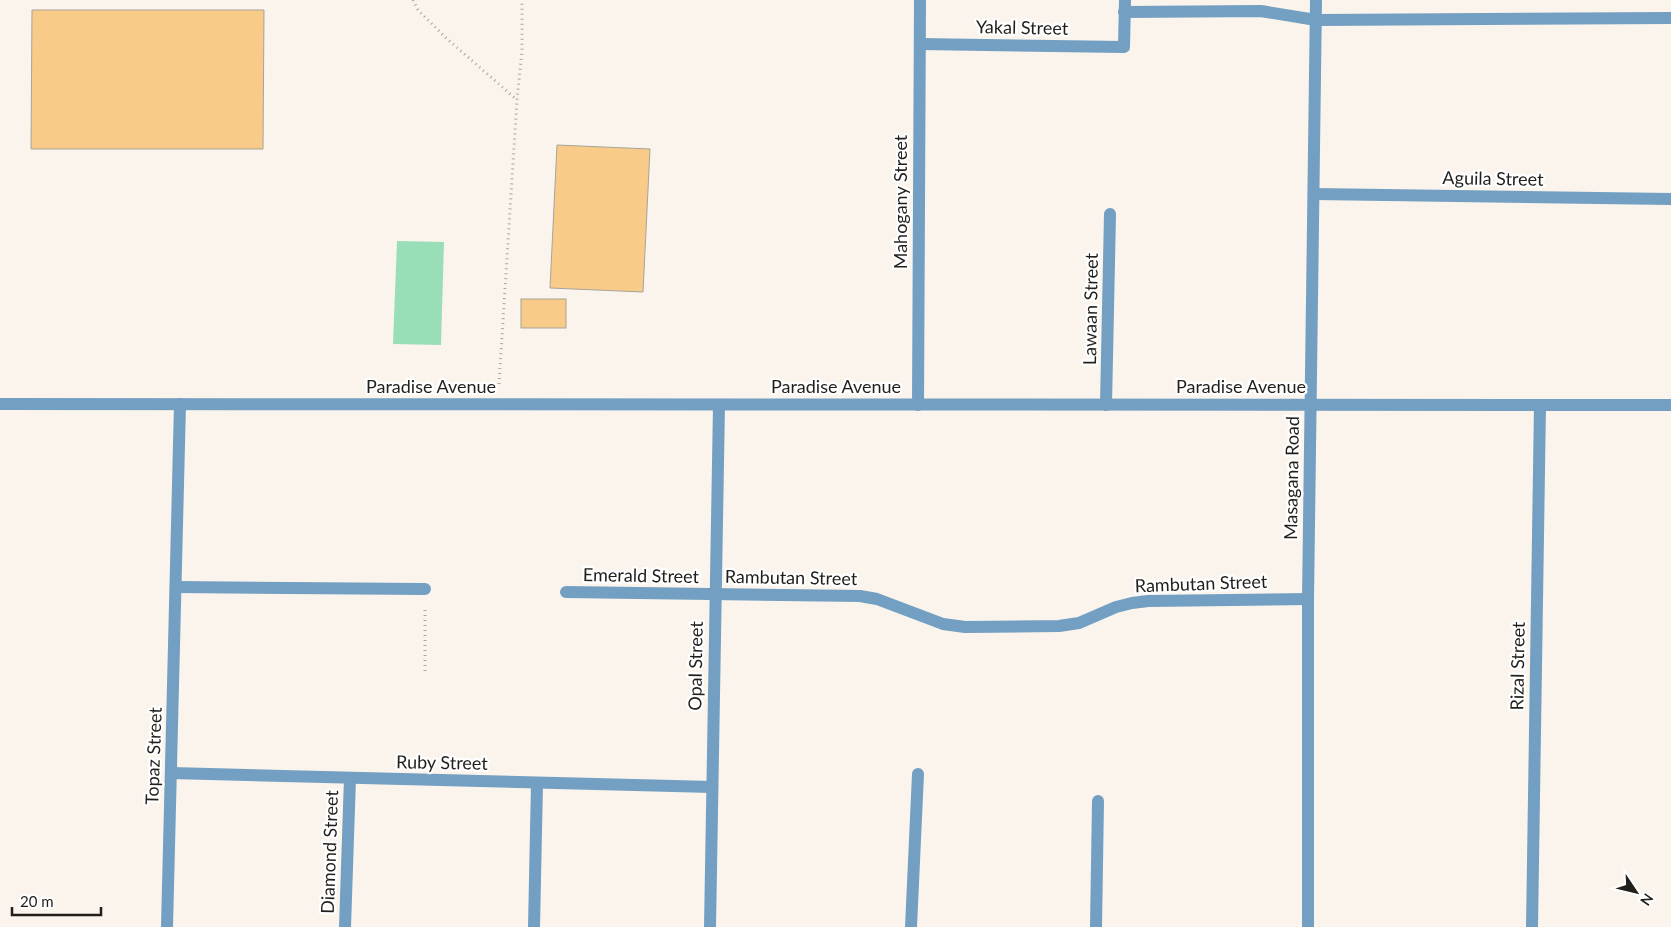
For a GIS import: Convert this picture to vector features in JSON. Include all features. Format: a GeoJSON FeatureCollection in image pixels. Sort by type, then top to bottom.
{"type":"FeatureCollection","features":[{"type":"Feature","properties":{"kind":"street","name":"Mahogany Street"},"geometry":{"type":"LineString","coordinates":[[918,405],[920,0]]}},
{"type":"Feature","properties":{"kind":"street","name":"Masagana Road"},"geometry":{"type":"LineString","coordinates":[[1308,927],[1308,599],[1316,0]]}},
{"type":"Feature","properties":{"kind":"street","name":"Yakal Street"},"geometry":{"type":"LineString","coordinates":[[920,44],[1124,47],[1125,6]]}},
{"type":"Feature","properties":{"kind":"street"},"geometry":{"type":"LineString","coordinates":[[1125,6],[1261,11],[1316,20],[1671,18]]}},
{"type":"Feature","properties":{"kind":"street","name":"Aguila Street"},"geometry":{"type":"LineString","coordinates":[[1314,194],[1671,199]]}},
{"type":"Feature","properties":{"kind":"street","name":"Lawaan Street"},"geometry":{"type":"LineString","coordinates":[[1106,405],[1110,214]]}},
{"type":"Feature","properties":{"kind":"street","name":"Paradise Avenue"},"geometry":{"type":"LineString","coordinates":[[0,404],[1671,405]]}},
{"type":"Feature","properties":{"kind":"street","name":"Topaz Street"},"geometry":{"type":"LineString","coordinates":[[167,927],[180,404]]}},
{"type":"Feature","properties":{"kind":"street","name":"Opal Street"},"geometry":{"type":"LineString","coordinates":[[710,927],[719,405]]}},
{"type":"Feature","properties":{"kind":"street","name":"Rizal Street"},"geometry":{"type":"LineString","coordinates":[[1532,927],[1540,405]]}},
{"type":"Feature","properties":{"kind":"street"},"geometry":{"type":"LineString","coordinates":[[176,587],[425,589]]}},
{"type":"Feature","properties":{"kind":"street","name":"Emerald Street"},"geometry":{"type":"LineString","coordinates":[[566,592],[715,595]]}},
{"type":"Feature","properties":{"kind":"street","name":"Rambutan Street"},"geometry":{"type":"LineString","coordinates":[[715,595],[860,596],[877,599],[943,624],[965,627],[1059,626],[1079,623],[1116,607],[1148,601],[1308,599]]}},
{"type":"Feature","properties":{"kind":"street","name":"Ruby Street"},"geometry":{"type":"LineString","coordinates":[[171,773],[712,787]]}},
{"type":"Feature","properties":{"kind":"street"},"geometry":{"type":"LineString","coordinates":[[911,927],[918,774]]}},
{"type":"Feature","properties":{"kind":"street","name":"Diamond Street"},"geometry":{"type":"LineString","coordinates":[[345,927],[350,778]]}},
{"type":"Feature","properties":{"kind":"street"},"geometry":{"type":"LineString","coordinates":[[534,927],[537,783]]}},
{"type":"Feature","properties":{"kind":"street"},"geometry":{"type":"LineString","coordinates":[[1096,927],[1098,801]]}},
{"type":"Feature","properties":{"kind":"path"},"geometry":{"type":"LineString","coordinates":[[414,0],[418,10],[444,37],[517,100]]}},
{"type":"Feature","properties":{"kind":"path"},"geometry":{"type":"LineString","coordinates":[[498,404],[517,100],[522,51],[522,0]]}},
{"type":"Feature","properties":{"kind":"path"},"geometry":{"type":"LineString","coordinates":[[425,589],[426,672]]}},
{"type":"Feature","properties":{"kind":"green space"},"geometry":{"type":"Polygon","coordinates":[[[397,241],[444,242],[441,345],[393,344],[397,241]]]}},
{"type":"Feature","properties":{"kind":"building"},"geometry":{"type":"Polygon","coordinates":[[[32,10],[264,10],[263,149],[31,149],[32,10]]]}},
{"type":"Feature","properties":{"kind":"building"},"geometry":{"type":"Polygon","coordinates":[[[557,145],[650,149],[643,292],[550,288],[557,145]]]}},
{"type":"Feature","properties":{"kind":"building"},"geometry":{"type":"Polygon","coordinates":[[[521,299],[566,299],[566,328],[521,328],[521,299]]]}}]}
